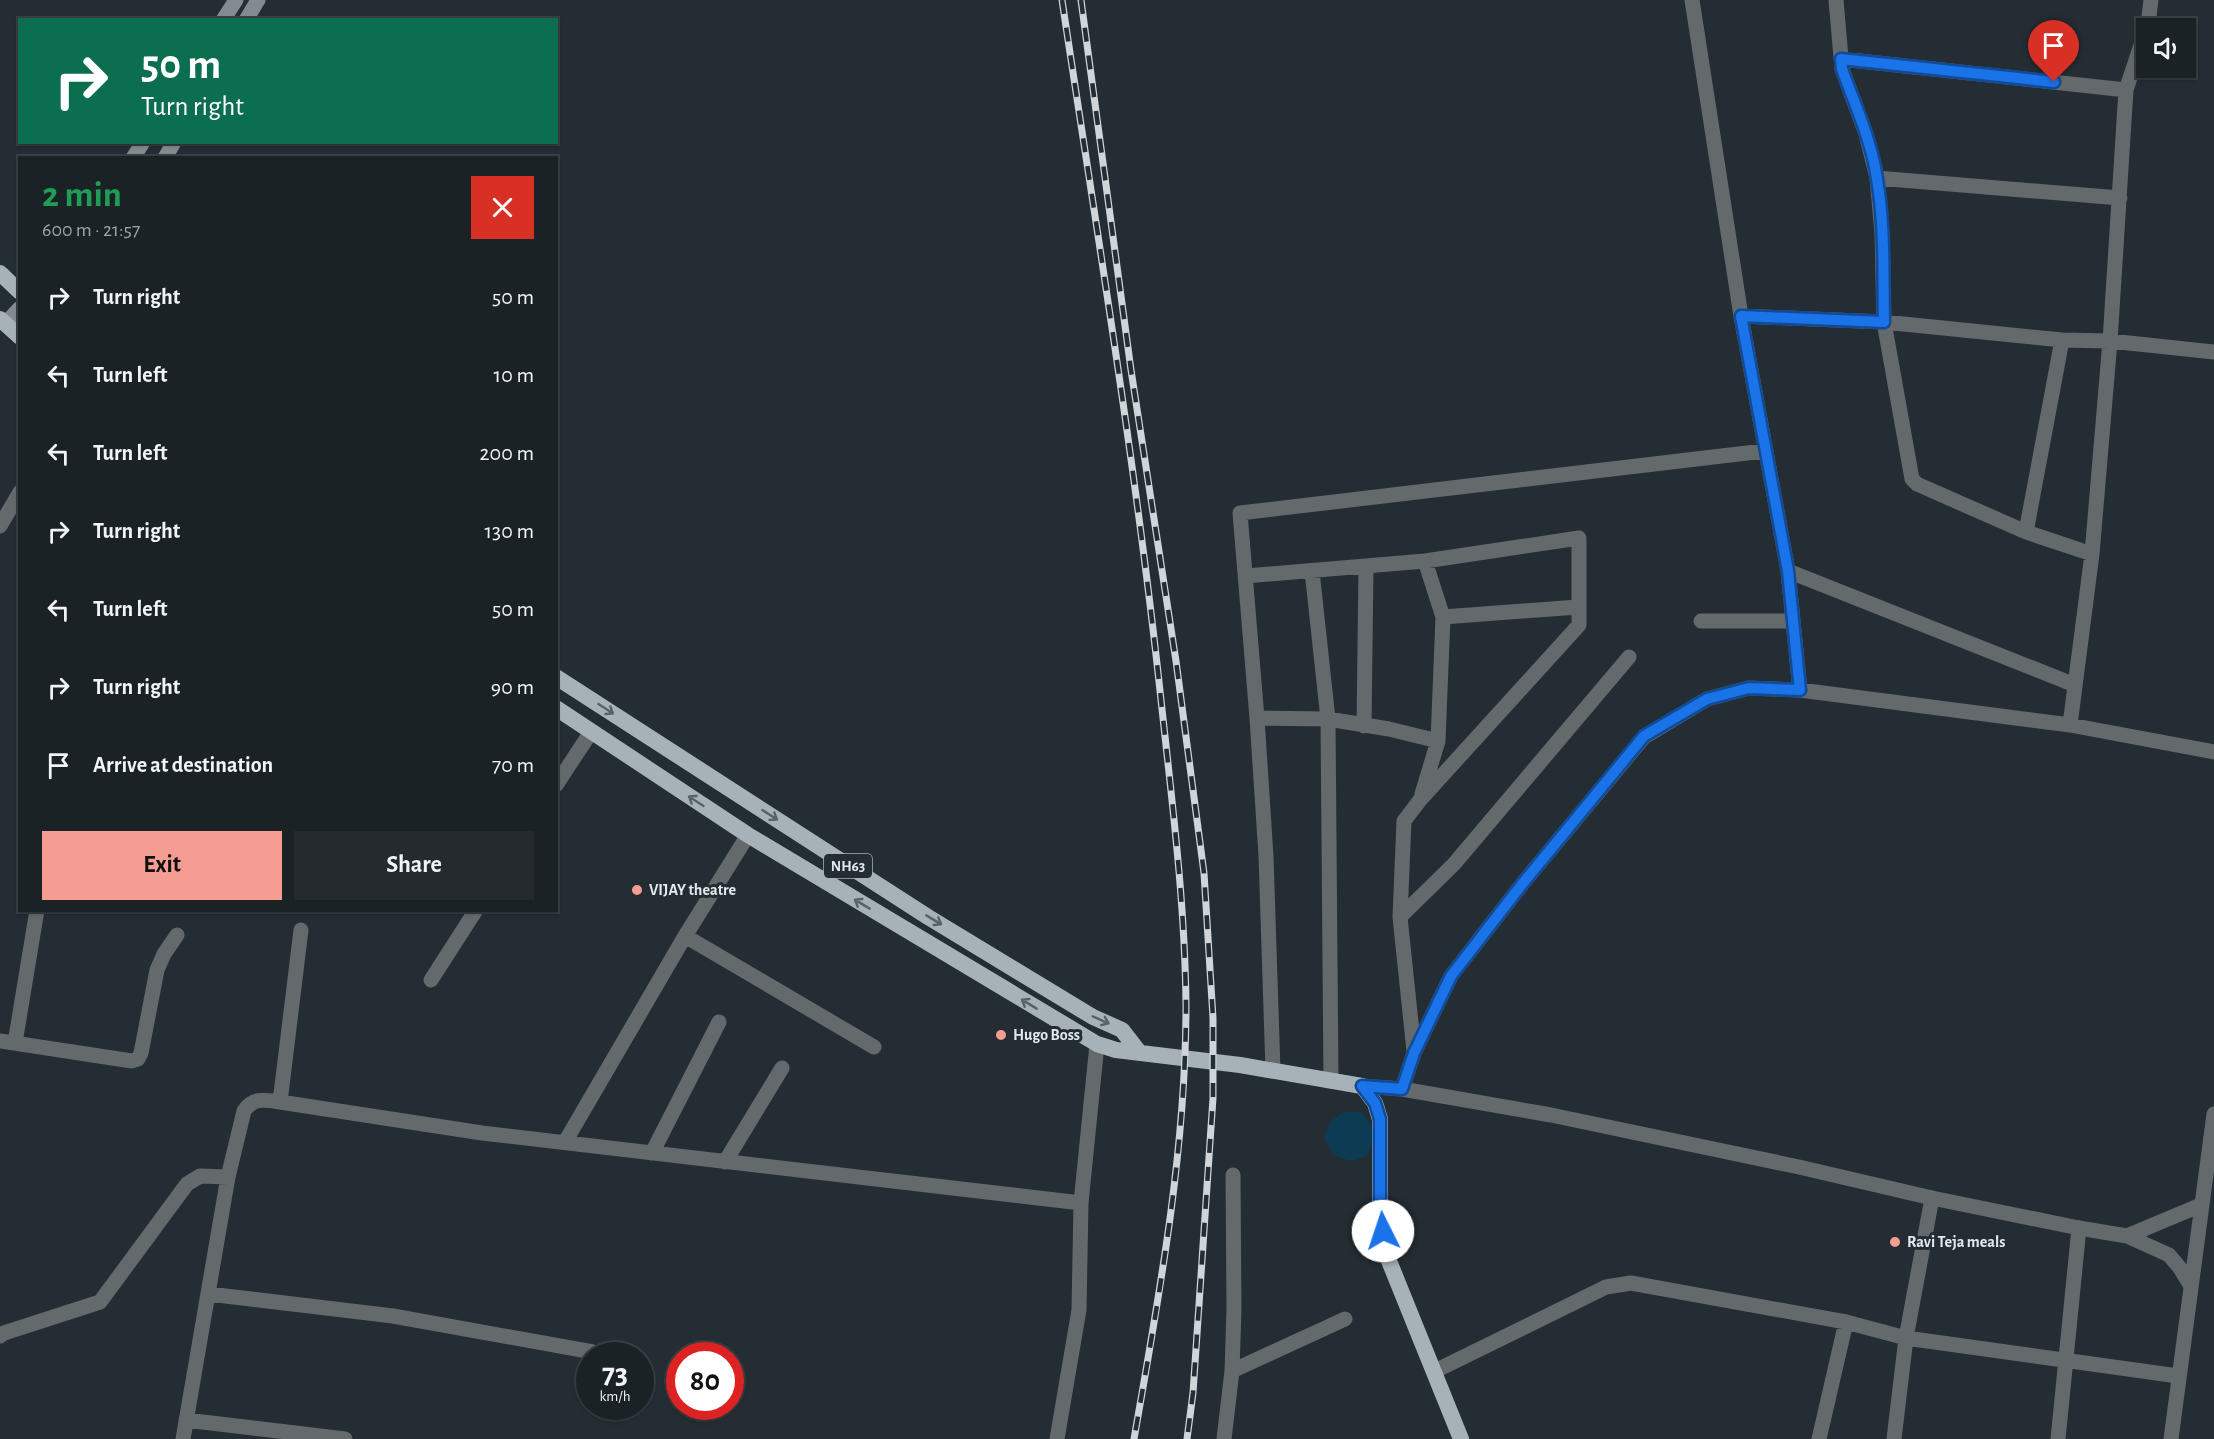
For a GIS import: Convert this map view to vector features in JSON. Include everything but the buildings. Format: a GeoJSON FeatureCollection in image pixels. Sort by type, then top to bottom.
{"type":"FeatureCollection","features":[{"type":"Feature","properties":{"kind":"highway"},"geometry":{"type":"LineString","coordinates":[[0,273],[18,290]]}},
{"type":"Feature","properties":{"kind":"highway"},"geometry":{"type":"LineString","coordinates":[[2,322],[18,335]]}},
{"type":"Feature","properties":{"kind":"highway","name":"NH63"},"geometry":{"type":"LineString","coordinates":[[558,678],[928,917],[1093,1017],[1122,1030],[1139,1052]]}},
{"type":"Feature","properties":{"kind":"highway","name":"NH63"},"geometry":{"type":"LineString","coordinates":[[558,709],[748,835],[1097,1044],[1116,1050],[1273,1071],[1362,1086]]}},
{"type":"Feature","properties":{"kind":"highway"},"geometry":{"type":"LineString","coordinates":[[1362,1086],[1375,1103],[1380,1119],[1380,1211],[1384,1251],[1461,1439]]}},
{"type":"Feature","properties":{"kind":"main road"},"geometry":{"type":"LineString","coordinates":[[224,18],[236,0]]}},
{"type":"Feature","properties":{"kind":"main road"},"geometry":{"type":"LineString","coordinates":[[247,18],[258,0]]}},
{"type":"Feature","properties":{"kind":"main road"},"geometry":{"type":"LineString","coordinates":[[2,322],[18,310]]}},
{"type":"Feature","properties":{"kind":"street"},"geometry":{"type":"LineString","coordinates":[[1692,0],[1741,316],[1764,451],[1788,571],[1800,690]]}},
{"type":"Feature","properties":{"kind":"street"},"geometry":{"type":"LineString","coordinates":[[1836,0],[1842,69],[1866,134],[1877,178],[1882,233],[1884,322],[1912,479],[1917,484],[2026,532],[2092,554]]}},
{"type":"Feature","properties":{"kind":"street"},"geometry":{"type":"LineString","coordinates":[[2070,726],[2092,554],[2110,341],[2126,90],[2148,24],[2151,0]]}},
{"type":"Feature","properties":{"kind":"street"},"geometry":{"type":"LineString","coordinates":[[1841,59],[2126,90]]}},
{"type":"Feature","properties":{"kind":"street"},"geometry":{"type":"LineString","coordinates":[[1877,178],[2120,198]]}},
{"type":"Feature","properties":{"kind":"street"},"geometry":{"type":"LineString","coordinates":[[1741,316],[1884,322],[2062,340],[2110,341],[2214,352]]}},
{"type":"Feature","properties":{"kind":"street"},"geometry":{"type":"LineString","coordinates":[[2026,532],[2062,340]]}},
{"type":"Feature","properties":{"kind":"street"},"geometry":{"type":"LineString","coordinates":[[1273,1071],[1266,856],[1240,513],[1764,451]]}},
{"type":"Feature","properties":{"kind":"street"},"geometry":{"type":"LineString","coordinates":[[0,526],[18,495]]}},
{"type":"Feature","properties":{"kind":"street"},"geometry":{"type":"LineString","coordinates":[[1246,576],[1425,561],[1578,538],[1579,625],[1420,800],[1404,821],[1400,917],[1414,1053]]}},
{"type":"Feature","properties":{"kind":"street"},"geometry":{"type":"LineString","coordinates":[[1420,800],[1437,741],[1443,617],[1425,561]]}},
{"type":"Feature","properties":{"kind":"street"},"geometry":{"type":"LineString","coordinates":[[1364,726],[1366,567]]}},
{"type":"Feature","properties":{"kind":"street"},"geometry":{"type":"LineString","coordinates":[[1312,571],[1328,719],[1330,1081]]}},
{"type":"Feature","properties":{"kind":"street"},"geometry":{"type":"LineString","coordinates":[[1788,571],[2075,685]]}},
{"type":"Feature","properties":{"kind":"street"},"geometry":{"type":"LineString","coordinates":[[1443,617],[1578,607]]}},
{"type":"Feature","properties":{"kind":"street"},"geometry":{"type":"LineString","coordinates":[[1701,621],[1793,621]]}},
{"type":"Feature","properties":{"kind":"street"},"geometry":{"type":"LineString","coordinates":[[1400,917],[1454,864],[1629,657]]}},
{"type":"Feature","properties":{"kind":"street"},"geometry":{"type":"LineString","coordinates":[[1402,1089],[1414,1053],[1451,976],[1523,883],[1644,736],[1707,699],[1749,688],[1800,690],[2070,726],[2214,752]]}},
{"type":"Feature","properties":{"kind":"street"},"geometry":{"type":"LineString","coordinates":[[1257,718],[1328,719],[1389,729],[1437,741]]}},
{"type":"Feature","properties":{"kind":"street"},"geometry":{"type":"LineString","coordinates":[[558,782],[591,732]]}},
{"type":"Feature","properties":{"kind":"street"},"geometry":{"type":"LineString","coordinates":[[565,1142],[685,936],[748,835]]}},
{"type":"Feature","properties":{"kind":"street"},"geometry":{"type":"LineString","coordinates":[[38,912],[8,1042],[132,1061],[138,1059],[157,970],[164,954],[177,935]]}},
{"type":"Feature","properties":{"kind":"street"},"geometry":{"type":"LineString","coordinates":[[431,980],[475,912]]}},
{"type":"Feature","properties":{"kind":"street"},"geometry":{"type":"LineString","coordinates":[[280,1102],[301,930]]}},
{"type":"Feature","properties":{"kind":"street"},"geometry":{"type":"LineString","coordinates":[[685,936],[874,1047]]}},
{"type":"Feature","properties":{"kind":"street"},"geometry":{"type":"LineString","coordinates":[[652,1153],[719,1022]]}},
{"type":"Feature","properties":{"kind":"street"},"geometry":{"type":"LineString","coordinates":[[1057,1439],[1079,1310],[1081,1203],[1097,1044]]}},
{"type":"Feature","properties":{"kind":"street"},"geometry":{"type":"LineString","coordinates":[[725,1162],[782,1068]]}},
{"type":"Feature","properties":{"kind":"street"},"geometry":{"type":"LineString","coordinates":[[1362,1086],[1402,1089],[1562,1118],[1799,1167],[1932,1198],[2127,1236],[2169,1255],[2192,1286]]}},
{"type":"Feature","properties":{"kind":"street"},"geometry":{"type":"LineString","coordinates":[[183,1439],[228,1177],[244,1111],[249,1103],[256,1100],[482,1133],[1081,1203]]}},
{"type":"Feature","properties":{"kind":"street"},"geometry":{"type":"LineString","coordinates":[[2171,1439],[2214,1114]]}},
{"type":"Feature","properties":{"kind":"street"},"geometry":{"type":"LineString","coordinates":[[1224,1439],[1232,1371],[1233,1175]]}},
{"type":"Feature","properties":{"kind":"street"},"geometry":{"type":"LineString","coordinates":[[0,1336],[100,1302],[193,1178],[228,1177]]}},
{"type":"Feature","properties":{"kind":"street"},"geometry":{"type":"LineString","coordinates":[[1894,1439],[1906,1338],[1932,1198]]}},
{"type":"Feature","properties":{"kind":"street"},"geometry":{"type":"LineString","coordinates":[[2127,1236],[2201,1205]]}},
{"type":"Feature","properties":{"kind":"street"},"geometry":{"type":"LineString","coordinates":[[2058,1439],[2079,1228]]}},
{"type":"Feature","properties":{"kind":"street"},"geometry":{"type":"LineString","coordinates":[[1435,1371],[1606,1287],[1631,1283],[1846,1322],[1906,1338],[2178,1376]]}},
{"type":"Feature","properties":{"kind":"street"},"geometry":{"type":"LineString","coordinates":[[208,1294],[393,1316],[576,1349]]}},
{"type":"Feature","properties":{"kind":"street"},"geometry":{"type":"LineString","coordinates":[[1232,1371],[1345,1319]]}},
{"type":"Feature","properties":{"kind":"street"},"geometry":{"type":"LineString","coordinates":[[1819,1439],[1846,1322]]}},
{"type":"Feature","properties":{"kind":"street"},"geometry":{"type":"LineString","coordinates":[[186,1420],[345,1439]]}},
{"type":"Feature","properties":{"kind":"shaded area"},"geometry":{"type":"Polygon","coordinates":[[[1343,1112],[1361,1112],[1370,1123],[1373,1137],[1367,1156],[1351,1161],[1333,1155],[1324,1138],[1330,1122],[1343,1112]]]}},
{"type":"Feature","properties":{"kind":"railway"},"geometry":{"type":"LineString","coordinates":[[1062,0],[1140,525],[1177,852],[1185,967],[1185,1060],[1176,1169],[1134,1439]]}},
{"type":"Feature","properties":{"kind":"railway"},"geometry":{"type":"LineString","coordinates":[[1081,0],[1131,370],[1176,661],[1204,873],[1213,1018],[1213,1098],[1193,1393],[1187,1439]]}},
{"type":"Feature","properties":{"kind":"place","name":"VIJAY theatre"},"geometry":{"type":"Point","coordinates":[637,890]}},
{"type":"Feature","properties":{"kind":"place","name":"Hugo Boss"},"geometry":{"type":"Point","coordinates":[1001,1035]}},
{"type":"Feature","properties":{"kind":"place","name":"Ravi Teja meals"},"geometry":{"type":"Point","coordinates":[1895,1242]}},
{"type":"Feature","properties":{"kind":"route"},"geometry":{"type":"LineString","coordinates":[[1383,1231],[1380,1211],[1380,1119],[1375,1103],[1362,1086],[1402,1089],[1414,1053],[1451,976],[1523,883],[1644,736],[1707,699],[1749,688],[1800,690],[1788,571],[1764,451],[1741,316],[1884,322],[1882,233],[1877,178],[1866,134],[1842,69],[1841,59],[2054,82]]}}]}
